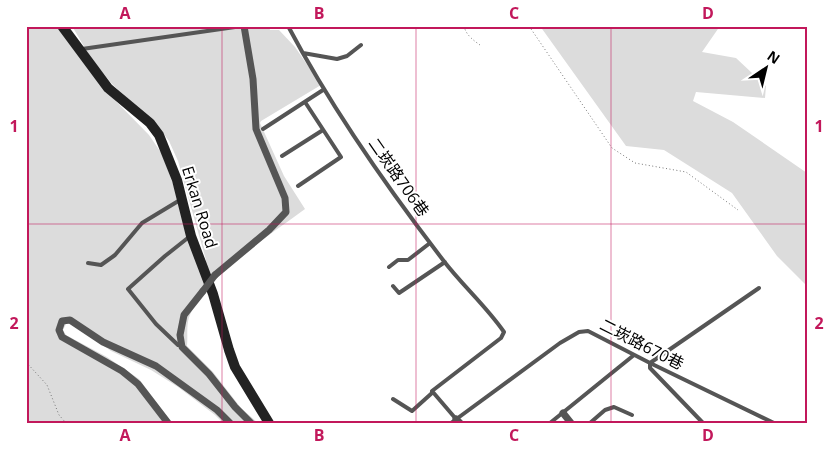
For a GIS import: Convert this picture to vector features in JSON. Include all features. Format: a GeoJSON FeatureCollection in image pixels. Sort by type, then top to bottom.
{"type":"FeatureCollection","features":[{"type":"Feature","properties":{"kind":"street","name":"Erkan Road"},"geometry":{"type":"LineString","coordinates":[[62,26],[108,88],[150,123],[159,135],[177,180],[191,236],[213,294],[235,367],[269,423]]}},
{"type":"Feature","properties":{"kind":"street"},"geometry":{"type":"LineString","coordinates":[[243,26],[254,79],[256,129],[285,198],[286,212],[269,230],[215,276],[184,315],[180,335],[182,347],[209,374],[235,407],[251,423]]}},
{"type":"Feature","properties":{"kind":"street"},"geometry":{"type":"LineString","coordinates":[[168,423],[138,384],[122,371],[62,338],[59,330],[62,321],[70,320],[103,342],[156,366],[217,410],[230,423]]}},
{"type":"Feature","properties":{"kind":"street"},"geometry":{"type":"LineString","coordinates":[[564,413],[571,423]]}},
{"type":"Feature","properties":{"kind":"lane"},"geometry":{"type":"LineString","coordinates":[[80,49],[243,26]]}},
{"type":"Feature","properties":{"kind":"lane","name":"二崁路706巷"},"geometry":{"type":"LineString","coordinates":[[288,26],[323,90],[372,162],[444,262],[504,332],[501,338],[432,390],[432,393]]}},
{"type":"Feature","properties":{"kind":"lane"},"geometry":{"type":"LineString","coordinates":[[303,53],[337,59],[347,56],[361,45]]}},
{"type":"Feature","properties":{"kind":"lane"},"geometry":{"type":"LineString","coordinates":[[263,129],[323,90]]}},
{"type":"Feature","properties":{"kind":"lane"},"geometry":{"type":"LineString","coordinates":[[298,186],[340,157],[305,102]]}},
{"type":"Feature","properties":{"kind":"lane"},"geometry":{"type":"LineString","coordinates":[[282,156],[323,130]]}},
{"type":"Feature","properties":{"kind":"lane"},"geometry":{"type":"LineString","coordinates":[[88,263],[101,265],[115,255],[142,223],[182,199]]}},
{"type":"Feature","properties":{"kind":"lane"},"geometry":{"type":"LineString","coordinates":[[178,345],[156,324],[128,289],[191,236]]}},
{"type":"Feature","properties":{"kind":"lane"},"geometry":{"type":"LineString","coordinates":[[389,267],[398,260],[408,260],[430,243]]}},
{"type":"Feature","properties":{"kind":"lane"},"geometry":{"type":"LineString","coordinates":[[393,286],[399,294],[444,262]]}},
{"type":"Feature","properties":{"kind":"lane"},"geometry":{"type":"LineString","coordinates":[[703,423],[650,368],[650,363],[759,288]]}},
{"type":"Feature","properties":{"kind":"lane","name":"二崁路670巷"},"geometry":{"type":"LineString","coordinates":[[432,393],[455,421],[560,343],[578,332],[588,331],[774,423]]}},
{"type":"Feature","properties":{"kind":"lane"},"geometry":{"type":"LineString","coordinates":[[550,423],[634,355]]}},
{"type":"Feature","properties":{"kind":"lane"},"geometry":{"type":"LineString","coordinates":[[393,399],[412,411],[432,393]]}},
{"type":"Feature","properties":{"kind":"lane"},"geometry":{"type":"LineString","coordinates":[[590,423],[605,410],[614,407],[632,415]]}},
{"type":"Feature","properties":{"kind":"path"},"geometry":{"type":"LineString","coordinates":[[464,26],[466,32],[480,45]]}},
{"type":"Feature","properties":{"kind":"path"},"geometry":{"type":"LineString","coordinates":[[530,26],[612,148],[635,163],[686,172],[738,210]]}},
{"type":"Feature","properties":{"kind":"path"},"geometry":{"type":"LineString","coordinates":[[26,362],[47,385],[66,423]]}},
{"type":"Feature","properties":{"kind":"shaded area"},"geometry":{"type":"Polygon","coordinates":[[[26,26],[55,26],[68,39],[102,87],[149,135],[162,154],[178,198],[199,271],[206,260],[178,161],[169,141],[155,123],[113,85],[92,60],[72,26],[269,26],[270,30],[279,30],[295,47],[321,85],[260,123],[284,176],[305,209],[258,243],[210,285],[198,300],[188,322],[187,346],[213,372],[241,408],[258,423],[223,423],[178,387],[151,370],[111,351],[72,324],[66,324],[63,330],[66,335],[107,357],[139,379],[172,423],[26,423],[26,26]]]}},
{"type":"Feature","properties":{"kind":"shaded area"},"geometry":{"type":"Polygon","coordinates":[[[540,26],[642,26],[644,29],[658,26],[720,26],[702,52],[736,58],[766,86],[765,98],[696,92],[693,101],[733,122],[807,173],[807,286],[777,256],[732,193],[664,150],[626,146],[540,26]]]}}]}
